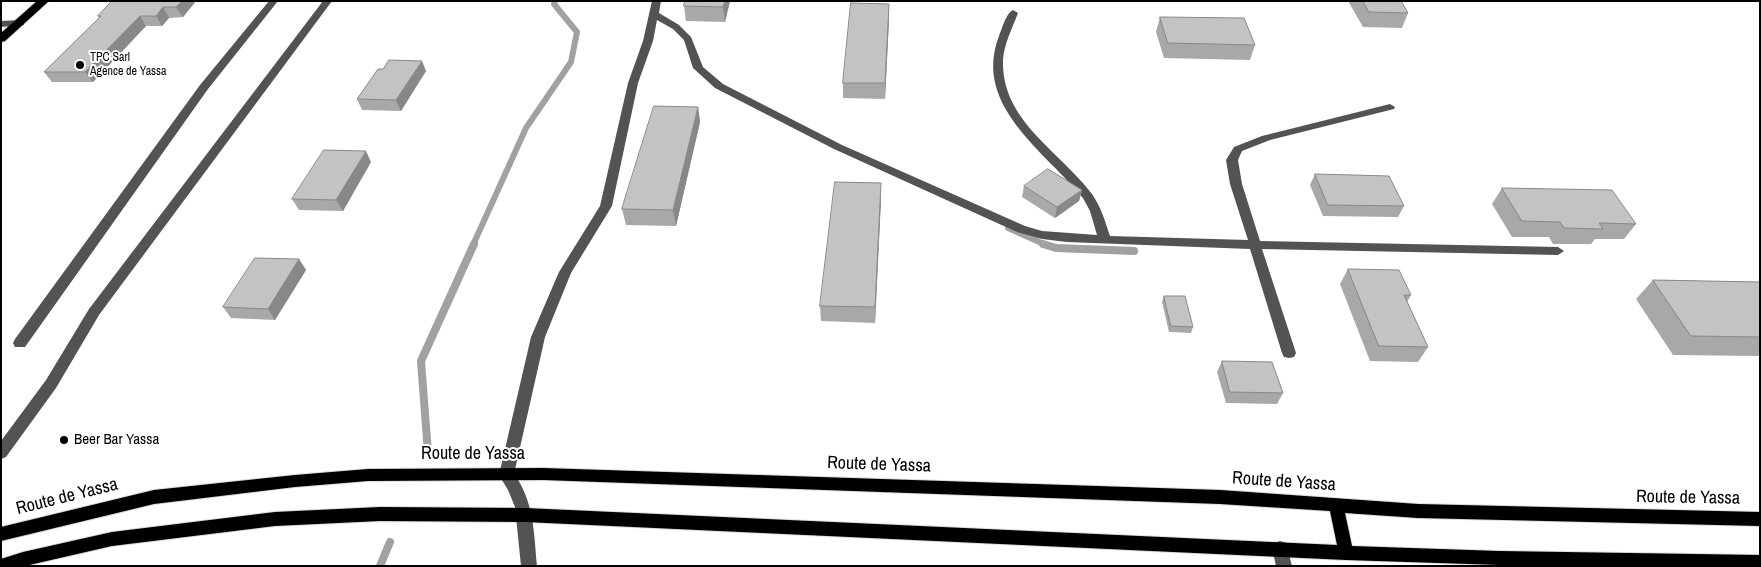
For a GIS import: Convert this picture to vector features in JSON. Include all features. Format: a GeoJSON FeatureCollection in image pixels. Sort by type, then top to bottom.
{"type":"FeatureCollection","features":[{"type":"Feature","properties":{"kind":"highway"},"geometry":{"type":"LineString","coordinates":[[1,40],[44,1]]}},
{"type":"Feature","properties":{"kind":"main road","name":"Route de Yassa"},"geometry":{"type":"LineString","coordinates":[[1,534],[163,496],[368,475],[543,474],[1190,496],[1418,511],[1760,519]]}},
{"type":"Feature","properties":{"kind":"main road"},"geometry":{"type":"LineString","coordinates":[[1336,506],[1346,553]]}},
{"type":"Feature","properties":{"kind":"main road"},"geometry":{"type":"LineString","coordinates":[[2,566],[112,539],[275,519],[380,514],[525,515],[1280,548],[1500,562],[1760,562]]}},
{"type":"Feature","properties":{"kind":"street"},"geometry":{"type":"LineString","coordinates":[[20,342],[204,87],[274,1]]}},
{"type":"Feature","properties":{"kind":"street"},"geometry":{"type":"LineString","coordinates":[[1,453],[51,384],[94,312],[328,1]]}},
{"type":"Feature","properties":{"kind":"street"},"geometry":{"type":"LineString","coordinates":[[529,566],[523,502],[517,488],[506,474],[538,337],[565,272],[606,206],[633,83],[648,41],[656,8],[688,39],[698,68],[719,86],[838,147],[1021,229],[1058,237],[1105,240],[1558,251]]}},
{"type":"Feature","properties":{"kind":"street"},"geometry":{"type":"LineString","coordinates":[[1013,13],[1001,42],[1000,87],[1010,108],[1034,142],[1077,184],[1094,207],[1105,240]]}},
{"type":"Feature","properties":{"kind":"street"},"geometry":{"type":"LineString","coordinates":[[1,24],[21,23]]}},
{"type":"Feature","properties":{"kind":"street"},"geometry":{"type":"LineString","coordinates":[[1289,353],[1236,184],[1232,160],[1238,149],[1266,138],[1390,107]]}},
{"type":"Feature","properties":{"kind":"street"},"geometry":{"type":"LineString","coordinates":[[1280,548],[1284,566]]}},
{"type":"Feature","properties":{"kind":"building"},"geometry":{"type":"Polygon","coordinates":[[[112,1],[182,1],[176,7],[163,7],[156,16],[140,16],[85,72],[44,72],[101,16],[98,16],[112,1]]]}},
{"type":"Feature","properties":{"kind":"building"},"geometry":{"type":"Polygon","coordinates":[[[685,1],[725,1],[723,7],[684,6],[685,1]]]}},
{"type":"Feature","properties":{"kind":"building"},"geometry":{"type":"Polygon","coordinates":[[[1363,1],[1401,1],[1408,13],[1369,12],[1363,1]]]}},
{"type":"Feature","properties":{"kind":"building"},"geometry":{"type":"Polygon","coordinates":[[[851,3],[889,4],[885,83],[843,83],[851,3]]]}},
{"type":"Feature","properties":{"kind":"building"},"geometry":{"type":"Polygon","coordinates":[[[1160,17],[1244,18],[1255,45],[1168,43],[1160,17]]]}},
{"type":"Feature","properties":{"kind":"building"},"geometry":{"type":"Polygon","coordinates":[[[389,60],[422,61],[396,100],[357,99],[378,69],[383,69],[389,60]]]}},
{"type":"Feature","properties":{"kind":"building"},"geometry":{"type":"Polygon","coordinates":[[[654,106],[698,107],[673,210],[622,209],[654,106]]]}},
{"type":"Feature","properties":{"kind":"building"},"geometry":{"type":"Polygon","coordinates":[[[324,150],[366,151],[336,200],[292,199],[324,150]]]}},
{"type":"Feature","properties":{"kind":"building"},"geometry":{"type":"Polygon","coordinates":[[[1048,169],[1082,190],[1057,207],[1024,186],[1048,169]]]}},
{"type":"Feature","properties":{"kind":"building"},"geometry":{"type":"Polygon","coordinates":[[[1315,174],[1389,176],[1404,206],[1328,205],[1315,174]]]}},
{"type":"Feature","properties":{"kind":"building"},"geometry":{"type":"Polygon","coordinates":[[[835,182],[881,183],[875,307],[820,306],[835,182]]]}},
{"type":"Feature","properties":{"kind":"building"},"geometry":{"type":"Polygon","coordinates":[[[1502,188],[1612,190],[1636,224],[1599,223],[1603,229],[1564,228],[1560,222],[1522,221],[1502,188]]]}},
{"type":"Feature","properties":{"kind":"building"},"geometry":{"type":"Polygon","coordinates":[[[255,258],[299,259],[268,309],[223,307],[255,258]]]}},
{"type":"Feature","properties":{"kind":"building"},"geometry":{"type":"Polygon","coordinates":[[[1348,269],[1399,270],[1411,295],[1404,295],[1428,347],[1379,346],[1348,269]]]}},
{"type":"Feature","properties":{"kind":"building"},"geometry":{"type":"Polygon","coordinates":[[[1653,280],[1760,282],[1760,337],[1691,336],[1653,280]]]}},
{"type":"Feature","properties":{"kind":"building"},"geometry":{"type":"Polygon","coordinates":[[[1164,296],[1185,296],[1193,327],[1171,326],[1164,296]]]}},
{"type":"Feature","properties":{"kind":"building"},"geometry":{"type":"Polygon","coordinates":[[[1222,361],[1272,362],[1283,393],[1230,392],[1222,361]]]}},
{"type":"Feature","properties":{"kind":"waterway"},"geometry":{"type":"LineString","coordinates":[[473,245],[526,128],[571,62],[577,32],[554,4],[555,1]]}},
{"type":"Feature","properties":{"kind":"waterway"},"geometry":{"type":"LineString","coordinates":[[1008,228],[1045,245]]}},
{"type":"Feature","properties":{"kind":"waterway"},"geometry":{"type":"LineString","coordinates":[[428,453],[421,361],[474,244]]}},
{"type":"Feature","properties":{"kind":"waterway"},"geometry":{"type":"LineString","coordinates":[[1045,245],[1056,248],[1134,251]]}},
{"type":"Feature","properties":{"kind":"waterway"},"geometry":{"type":"LineString","coordinates":[[380,566],[390,542]]}},
{"type":"Feature","properties":{"kind":"place","name":"TPC Sarl Agence de Yassa"},"geometry":{"type":"Point","coordinates":[80,65]}},
{"type":"Feature","properties":{"kind":"place","name":"Beer Bar Yassa"},"geometry":{"type":"Point","coordinates":[64,440]}}]}
